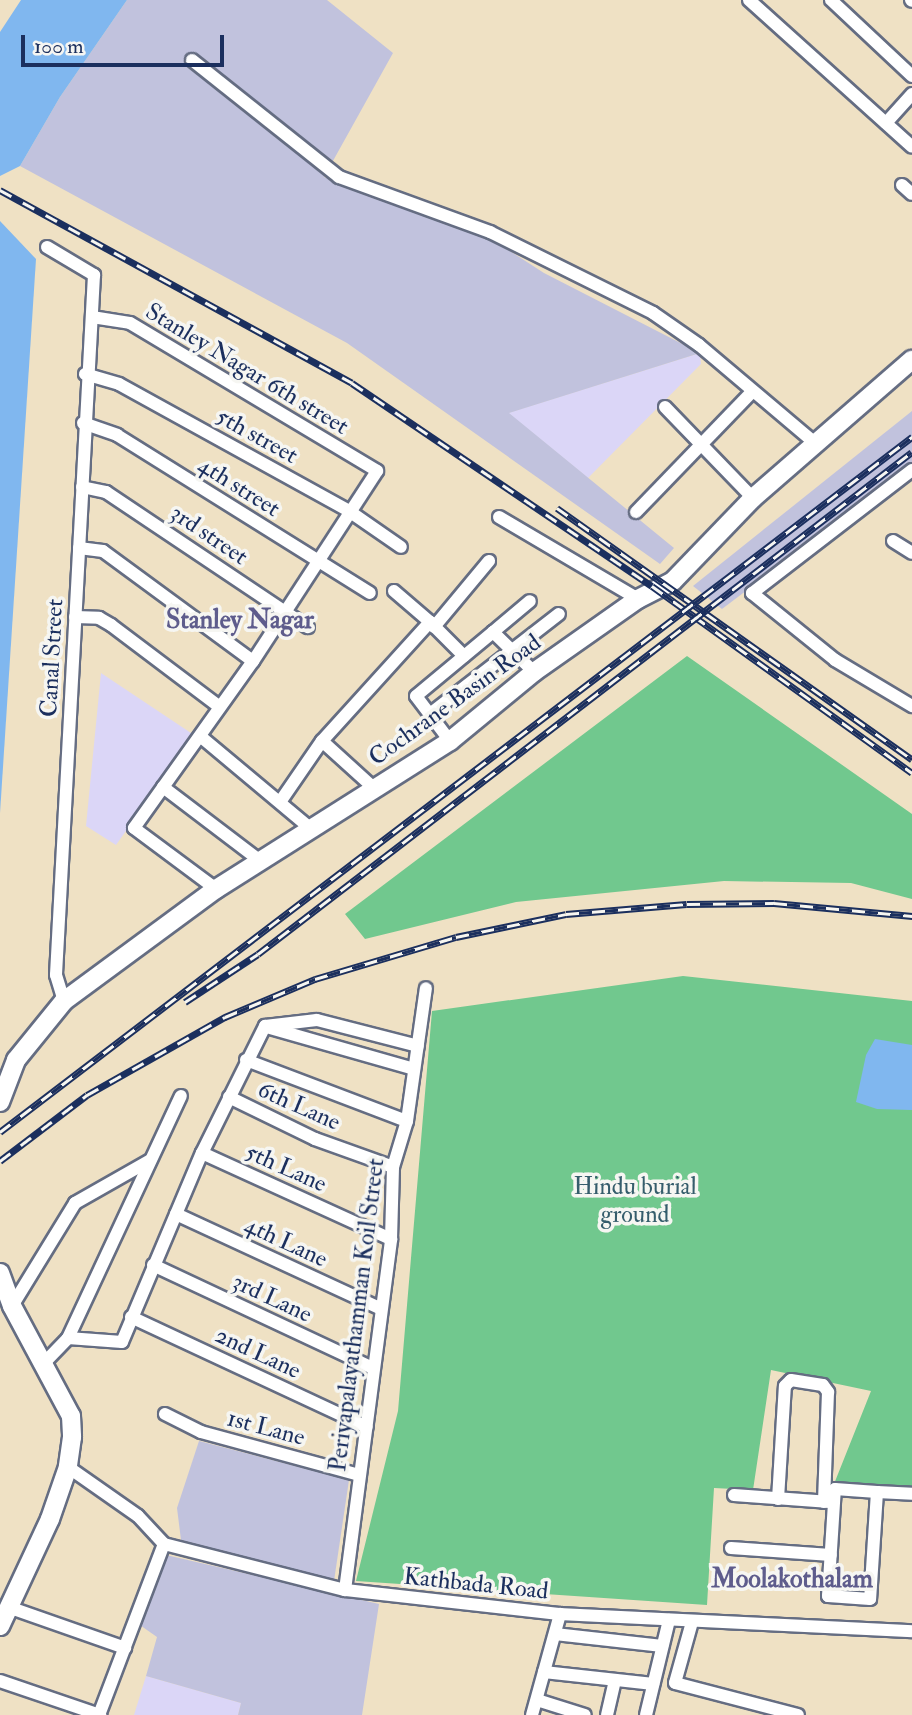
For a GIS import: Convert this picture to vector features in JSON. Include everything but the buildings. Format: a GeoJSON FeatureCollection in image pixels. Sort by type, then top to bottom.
{"type":"FeatureCollection","features":[{"type":"Feature","properties":{"kind":"main road","name":"Cochrane Basin Road"},"geometry":{"type":"LineString","coordinates":[[0,1102],[16,1060],[64,1001],[216,889],[309,827],[450,741],[534,672],[638,599],[673,581],[753,498],[912,360]]}},
{"type":"Feature","properties":{"kind":"main road"},"geometry":{"type":"LineString","coordinates":[[0,1273],[12,1306],[45,1362],[71,1416],[68,1467],[11,1608],[0,1626]]}},
{"type":"Feature","properties":{"kind":"street"},"geometry":{"type":"LineString","coordinates":[[749,0],[912,147]]}},
{"type":"Feature","properties":{"kind":"street"},"geometry":{"type":"LineString","coordinates":[[831,0],[912,76]]}},
{"type":"Feature","properties":{"kind":"street"},"geometry":{"type":"LineString","coordinates":[[192,60],[340,177],[490,232],[653,313],[699,345],[751,393],[815,443]]}},
{"type":"Feature","properties":{"kind":"street"},"geometry":{"type":"LineString","coordinates":[[886,123],[912,94]]}},
{"type":"Feature","properties":{"kind":"street"},"geometry":{"type":"LineString","coordinates":[[902,185],[912,194]]}},
{"type":"Feature","properties":{"kind":"street","name":"Canal Street"},"geometry":{"type":"LineString","coordinates":[[47,247],[92,271],[92,317],[85,374],[82,487],[56,975],[64,1001]]}},
{"type":"Feature","properties":{"kind":"street","name":"Stanley Nagar 6th street"},"geometry":{"type":"LineString","coordinates":[[92,317],[130,323],[377,471],[349,511]]}},
{"type":"Feature","properties":{"kind":"street","name":"5th street"},"geometry":{"type":"LineString","coordinates":[[85,374],[120,384],[349,511],[401,547]]}},
{"type":"Feature","properties":{"kind":"street"},"geometry":{"type":"LineString","coordinates":[[636,512],[751,393]]}},
{"type":"Feature","properties":{"kind":"street"},"geometry":{"type":"LineString","coordinates":[[666,407],[753,498]]}},
{"type":"Feature","properties":{"kind":"street","name":"4th street"},"geometry":{"type":"LineString","coordinates":[[83,424],[117,435],[370,593]]}},
{"type":"Feature","properties":{"kind":"street"},"geometry":{"type":"LineString","coordinates":[[912,470],[752,593],[835,660],[912,706]]}},
{"type":"Feature","properties":{"kind":"street","name":"3rd street"},"geometry":{"type":"LineString","coordinates":[[82,487],[106,492],[308,627]]}},
{"type":"Feature","properties":{"kind":"street"},"geometry":{"type":"LineString","coordinates":[[216,889],[134,828],[253,662],[315,559],[349,511]]}},
{"type":"Feature","properties":{"kind":"street"},"geometry":{"type":"LineString","coordinates":[[499,517],[638,599]]}},
{"type":"Feature","properties":{"kind":"street"},"geometry":{"type":"LineString","coordinates":[[893,541],[912,553]]}},
{"type":"Feature","properties":{"kind":"street"},"geometry":{"type":"LineString","coordinates":[[79,548],[103,551],[253,662]]}},
{"type":"Feature","properties":{"kind":"street"},"geometry":{"type":"LineString","coordinates":[[280,802],[322,741],[432,625],[488,561]]}},
{"type":"Feature","properties":{"kind":"street"},"geometry":{"type":"LineString","coordinates":[[394,591],[464,656]]}},
{"type":"Feature","properties":{"kind":"street"},"geometry":{"type":"LineString","coordinates":[[450,741],[416,696],[530,601]]}},
{"type":"Feature","properties":{"kind":"street"},"geometry":{"type":"LineString","coordinates":[[430,714],[559,614]]}},
{"type":"Feature","properties":{"kind":"street"},"geometry":{"type":"LineString","coordinates":[[75,617],[99,618],[111,625],[220,707]]}},
{"type":"Feature","properties":{"kind":"street"},"geometry":{"type":"LineString","coordinates":[[493,632],[534,672]]}},
{"type":"Feature","properties":{"kind":"street"},"geometry":{"type":"LineString","coordinates":[[200,736],[309,827]]}},
{"type":"Feature","properties":{"kind":"street"},"geometry":{"type":"LineString","coordinates":[[322,741],[375,789]]}},
{"type":"Feature","properties":{"kind":"street"},"geometry":{"type":"LineString","coordinates":[[163,787],[259,860]]}},
{"type":"Feature","properties":{"kind":"street","name":"Periyapalayathamman Koil Street"},"geometry":{"type":"LineString","coordinates":[[345,1590],[367,1427],[379,1307],[391,1239],[393,1167],[407,1121],[426,988]]}},
{"type":"Feature","properties":{"kind":"street"},"geometry":{"type":"LineString","coordinates":[[265,1026],[317,1020],[418,1045]]}},
{"type":"Feature","properties":{"kind":"street"},"geometry":{"type":"LineString","coordinates":[[68,1338],[122,1342],[202,1153],[265,1026]]}},
{"type":"Feature","properties":{"kind":"street"},"geometry":{"type":"LineString","coordinates":[[265,1026],[414,1069]]}},
{"type":"Feature","properties":{"kind":"street"},"geometry":{"type":"LineString","coordinates":[[246,1060],[407,1121]]}},
{"type":"Feature","properties":{"kind":"street"},"geometry":{"type":"LineString","coordinates":[[45,1362],[68,1338],[181,1096]]}},
{"type":"Feature","properties":{"kind":"street","name":"6th Lane"},"geometry":{"type":"LineString","coordinates":[[229,1097],[314,1139],[393,1167]]}},
{"type":"Feature","properties":{"kind":"street","name":"5th Lane"},"geometry":{"type":"LineString","coordinates":[[202,1153],[391,1239]]}},
{"type":"Feature","properties":{"kind":"street"},"geometry":{"type":"LineString","coordinates":[[12,1306],[75,1203],[149,1161]]}},
{"type":"Feature","properties":{"kind":"street","name":"4th Lane"},"geometry":{"type":"LineString","coordinates":[[176,1214],[379,1307]]}},
{"type":"Feature","properties":{"kind":"street","name":"3rd Lane"},"geometry":{"type":"LineString","coordinates":[[153,1265],[373,1368]]}},
{"type":"Feature","properties":{"kind":"street","name":"2nd Lane"},"geometry":{"type":"LineString","coordinates":[[131,1317],[367,1427]]}},
{"type":"Feature","properties":{"kind":"street"},"geometry":{"type":"LineString","coordinates":[[778,1499],[785,1386],[791,1380],[824,1385],[828,1392],[831,1555],[828,1595],[870,1599],[877,1492]]}},
{"type":"Feature","properties":{"kind":"street","name":"1st Lane"},"geometry":{"type":"LineString","coordinates":[[165,1415],[201,1432],[359,1475]]}},
{"type":"Feature","properties":{"kind":"street"},"geometry":{"type":"LineString","coordinates":[[0,1681],[99,1715],[164,1544],[138,1516],[68,1467]]}},
{"type":"Feature","properties":{"kind":"street"},"geometry":{"type":"LineString","coordinates":[[734,1495],[778,1499],[831,1498],[877,1492],[912,1494]]}},
{"type":"Feature","properties":{"kind":"street","name":"Kathbada Road"},"geometry":{"type":"LineString","coordinates":[[164,1544],[345,1590],[560,1614],[912,1632]]}},
{"type":"Feature","properties":{"kind":"street"},"geometry":{"type":"LineString","coordinates":[[731,1548],[831,1555]]}},
{"type":"Feature","properties":{"kind":"street"},"geometry":{"type":"LineString","coordinates":[[11,1608],[125,1647]]}},
{"type":"Feature","properties":{"kind":"street"},"geometry":{"type":"LineString","coordinates":[[532,1715],[560,1614]]}},
{"type":"Feature","properties":{"kind":"street"},"geometry":{"type":"LineString","coordinates":[[646,1715],[669,1620]]}},
{"type":"Feature","properties":{"kind":"street"},"geometry":{"type":"LineString","coordinates":[[692,1622],[675,1683],[798,1715]]}},
{"type":"Feature","properties":{"kind":"street"},"geometry":{"type":"LineString","coordinates":[[555,1634],[662,1646]]}},
{"type":"Feature","properties":{"kind":"street"},"geometry":{"type":"LineString","coordinates":[[544,1672],[653,1684]]}},
{"type":"Feature","properties":{"kind":"street"},"geometry":{"type":"LineString","coordinates":[[607,1715],[615,1680]]}},
{"type":"Feature","properties":{"kind":"street"},"geometry":{"type":"LineString","coordinates":[[537,1700],[586,1715]]}},
{"type":"Feature","properties":{"kind":"shaded area"},"geometry":{"type":"Polygon","coordinates":[[[127,0],[327,0],[393,53],[324,177],[496,242],[544,273],[700,353],[509,413],[674,548],[660,564],[347,343],[20,166],[60,97],[127,0]]]}},
{"type":"Feature","properties":{"kind":"shaded area"},"geometry":{"type":"Polygon","coordinates":[[[700,353],[701,364],[588,478],[508,413],[700,353]]]}},
{"type":"Feature","properties":{"kind":"shaded area"},"geometry":{"type":"Polygon","coordinates":[[[912,411],[912,465],[722,609],[693,586],[912,411]]]}},
{"type":"Feature","properties":{"kind":"shaded area"},"geometry":{"type":"Polygon","coordinates":[[[101,673],[194,735],[116,845],[86,826],[101,673]]]}},
{"type":"Feature","properties":{"kind":"shaded area"},"geometry":{"type":"Polygon","coordinates":[[[199,1441],[349,1480],[334,1581],[181,1540],[177,1508],[199,1441]]]}},
{"type":"Feature","properties":{"kind":"shaded area"},"geometry":{"type":"Polygon","coordinates":[[[166,1555],[379,1604],[362,1715],[238,1715],[241,1703],[146,1676],[157,1637],[137,1623],[166,1555]]]}},
{"type":"Feature","properties":{"kind":"shaded area"},"geometry":{"type":"Polygon","coordinates":[[[146,1676],[241,1703],[238,1715],[134,1715],[146,1676]]]}},
{"type":"Feature","properties":{"kind":"green space"},"geometry":{"type":"Polygon","coordinates":[[[687,656],[912,814],[912,899],[851,883],[724,881],[516,902],[365,939],[345,914],[687,656]]]}},
{"type":"Feature","properties":{"kind":"green space","name":"Hindu burial ground"},"geometry":{"type":"Polygon","coordinates":[[[683,976],[912,1001],[912,1488],[834,1484],[871,1391],[771,1370],[753,1490],[714,1488],[707,1605],[356,1581],[398,1411],[432,1011],[683,976]]]}},
{"type":"Feature","properties":{"kind":"water"},"geometry":{"type":"Polygon","coordinates":[[[21,0],[127,0],[60,97],[20,166],[0,176],[0,32],[21,0]]]}},
{"type":"Feature","properties":{"kind":"water"},"geometry":{"type":"Polygon","coordinates":[[[0,221],[36,259],[0,813],[0,221]]]}},
{"type":"Feature","properties":{"kind":"water"},"geometry":{"type":"Polygon","coordinates":[[[875,1039],[912,1045],[912,1110],[877,1109],[856,1102],[866,1055],[875,1039]]]}},
{"type":"Feature","properties":{"kind":"railway"},"geometry":{"type":"LineString","coordinates":[[0,190],[352,383],[652,586],[912,773]]}},
{"type":"Feature","properties":{"kind":"railway"},"geometry":{"type":"LineString","coordinates":[[0,1132],[912,437]]}},
{"type":"Feature","properties":{"kind":"railway"},"geometry":{"type":"LineString","coordinates":[[185,1002],[258,954],[912,452]]}},
{"type":"Feature","properties":{"kind":"railway"},"geometry":{"type":"LineString","coordinates":[[557,508],[912,759]]}},
{"type":"Feature","properties":{"kind":"railway"},"geometry":{"type":"LineString","coordinates":[[0,1161],[87,1095],[225,1017],[315,979],[456,937],[566,914],[687,904],[774,903],[912,916]]}},
{"type":"Feature","properties":{"kind":"district","name":"Stanley Nagar"},"geometry":{"type":"Point","coordinates":[240,621]}},
{"type":"Feature","properties":{"kind":"district","name":"Moolakothalam"},"geometry":{"type":"Point","coordinates":[792,1580]}}]}
